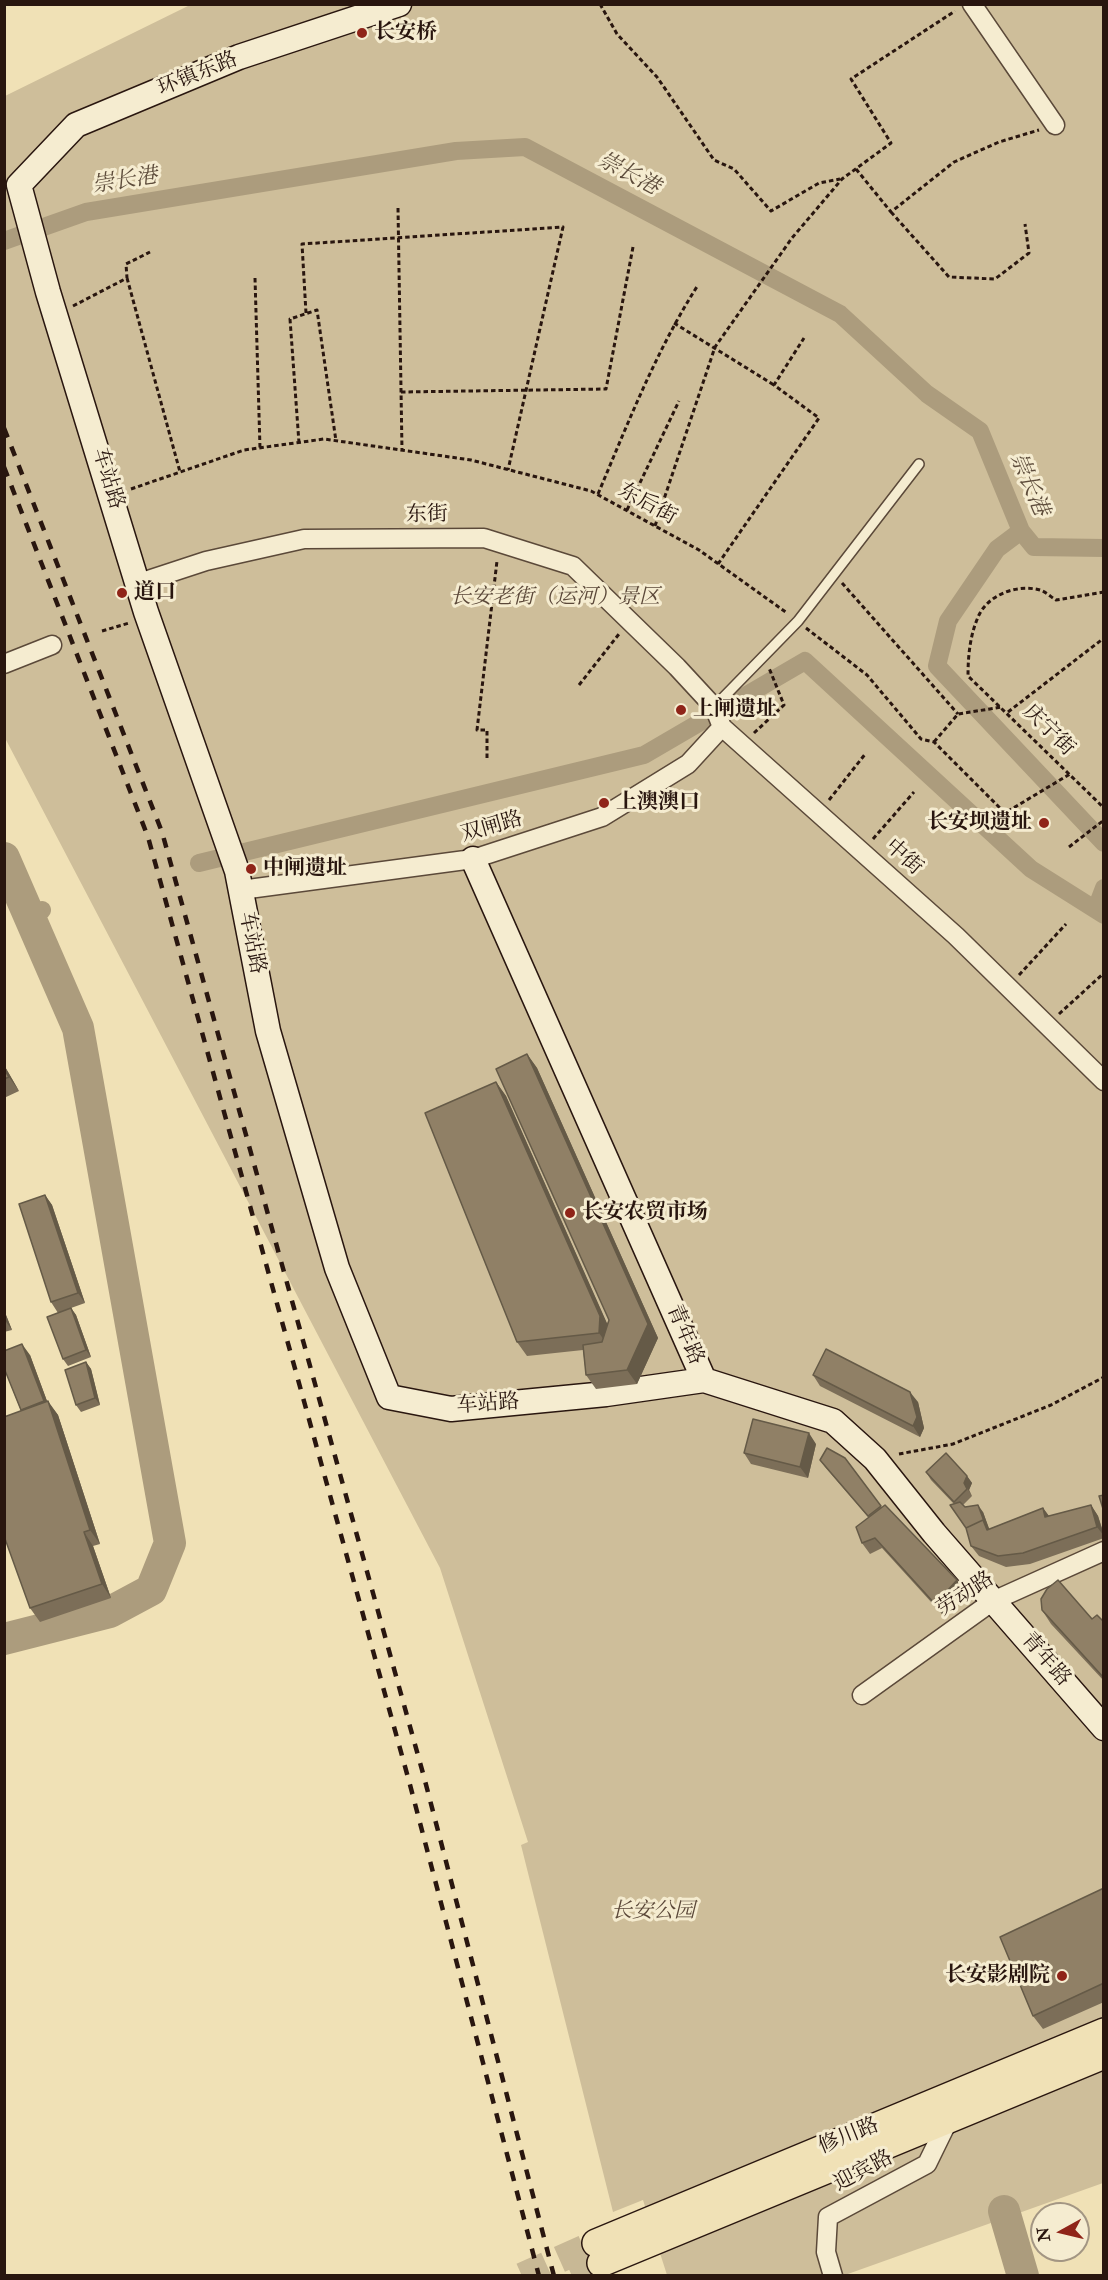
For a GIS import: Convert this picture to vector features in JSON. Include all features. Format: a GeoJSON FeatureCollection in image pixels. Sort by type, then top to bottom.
{"type":"FeatureCollection","features":[{"type":"Feature","properties":{"kind":"main road","name":"修川路"},"geometry":{"type":"LineString","coordinates":[[1104,2032],[598,2253],[1104,2055]]}},
{"type":"Feature","properties":{"kind":"street","name":"环镇东路"},"geometry":{"type":"LineString","coordinates":[[15,191],[76,125],[238,57],[399,4]]}},
{"type":"Feature","properties":{"kind":"street"},"geometry":{"type":"LineString","coordinates":[[964,7],[1055,125]]}},
{"type":"Feature","properties":{"kind":"street","name":"车站路"},"geometry":{"type":"LineString","coordinates":[[15,191],[42,269],[149,617],[239,880],[268,1031],[333,1257],[389,1397],[451,1409],[606,1394],[704,1380]]}},
{"type":"Feature","properties":{"kind":"street","name":"东街"},"geometry":{"type":"LineString","coordinates":[[139,583],[206,561],[304,539],[484,538],[573,566],[677,667]]}},
{"type":"Feature","properties":{"kind":"street"},"geometry":{"type":"LineString","coordinates":[[4,664],[52,645]]}},
{"type":"Feature","properties":{"kind":"street","name":"中街"},"geometry":{"type":"LineString","coordinates":[[677,667],[741,744],[956,936],[1104,1081]]}},
{"type":"Feature","properties":{"kind":"street","name":"双闸路"},"geometry":{"type":"LineString","coordinates":[[239,880],[473,858],[602,818],[688,764],[718,717]]}},
{"type":"Feature","properties":{"kind":"street","name":"青年路"},"geometry":{"type":"LineString","coordinates":[[473,858],[704,1380],[833,1421],[875,1459],[934,1533],[1104,1728]]}},
{"type":"Feature","properties":{"kind":"street","name":"劳动路"},"geometry":{"type":"LineString","coordinates":[[862,1695],[993,1600],[1104,1551]]}},
{"type":"Feature","properties":{"kind":"street","name":"迎宾路"},"geometry":{"type":"LineString","coordinates":[[833,2276],[826,2252],[828,2217],[927,2164],[950,2117]]}},
{"type":"Feature","properties":{"kind":"lane"},"geometry":{"type":"LineString","coordinates":[[718,717],[798,621],[919,464]]}},
{"type":"Feature","properties":{"kind":"path"},"geometry":{"type":"LineString","coordinates":[[600,4],[617,34],[657,77],[714,160],[734,169],[771,211],[819,183],[842,179]]}},
{"type":"Feature","properties":{"kind":"path"},"geometry":{"type":"LineString","coordinates":[[655,526],[715,347],[792,238],[842,179],[891,142],[851,79],[964,7]]}},
{"type":"Feature","properties":{"kind":"path"},"geometry":{"type":"LineString","coordinates":[[891,212],[954,162],[999,142],[1055,125]]}},
{"type":"Feature","properties":{"kind":"path"},"geometry":{"type":"LineString","coordinates":[[856,169],[949,277],[995,279],[1029,253],[1025,224]]}},
{"type":"Feature","properties":{"kind":"path"},"geometry":{"type":"LineString","coordinates":[[398,208],[402,450]]}},
{"type":"Feature","properties":{"kind":"path"},"geometry":{"type":"LineString","coordinates":[[306,313],[302,244],[563,227],[508,470]]}},
{"type":"Feature","properties":{"kind":"path"},"geometry":{"type":"LineString","coordinates":[[401,392],[606,390],[633,247]]}},
{"type":"Feature","properties":{"kind":"path"},"geometry":{"type":"LineString","coordinates":[[150,252],[126,264],[127,278],[180,472]]}},
{"type":"Feature","properties":{"kind":"path"},"geometry":{"type":"LineString","coordinates":[[56,316],[127,278]]}},
{"type":"Feature","properties":{"kind":"path"},"geometry":{"type":"LineString","coordinates":[[255,278],[260,448]]}},
{"type":"Feature","properties":{"kind":"path"},"geometry":{"type":"LineString","coordinates":[[598,494],[654,362],[674,323],[698,285]]}},
{"type":"Feature","properties":{"kind":"path"},"geometry":{"type":"LineString","coordinates":[[299,443],[290,319],[317,310],[336,441]]}},
{"type":"Feature","properties":{"kind":"path"},"geometry":{"type":"LineString","coordinates":[[674,323],[774,385],[819,418],[718,564]]}},
{"type":"Feature","properties":{"kind":"path"},"geometry":{"type":"LineString","coordinates":[[774,385],[804,339]]}},
{"type":"Feature","properties":{"kind":"path"},"geometry":{"type":"LineString","coordinates":[[627,510],[679,401]]}},
{"type":"Feature","properties":{"kind":"path","name":"东后街"},"geometry":{"type":"LineString","coordinates":[[112,496],[244,450],[324,439],[471,460],[598,494],[699,550],[798,621],[867,675],[921,739],[934,742],[1005,813],[1070,774]]}},
{"type":"Feature","properties":{"kind":"path"},"geometry":{"type":"LineString","coordinates":[[487,759],[487,730],[477,730],[499,542]]}},
{"type":"Feature","properties":{"kind":"path"},"geometry":{"type":"LineString","coordinates":[[834,574],[958,714],[934,742]]}},
{"type":"Feature","properties":{"kind":"path"},"geometry":{"type":"LineString","coordinates":[[1002,707],[968,676],[968,654],[979,614],[996,596],[1016,588],[1041,590],[1056,600],[1104,592]]}},
{"type":"Feature","properties":{"kind":"path"},"geometry":{"type":"LineString","coordinates":[[102,631],[149,617]]}},
{"type":"Feature","properties":{"kind":"path"},"geometry":{"type":"LineString","coordinates":[[579,685],[629,621]]}},
{"type":"Feature","properties":{"kind":"path"},"geometry":{"type":"LineString","coordinates":[[1008,712],[1104,638]]}},
{"type":"Feature","properties":{"kind":"path"},"geometry":{"type":"LineString","coordinates":[[741,744],[784,705],[769,667]]}},
{"type":"Feature","properties":{"kind":"path","name":"庆宁街"},"geometry":{"type":"LineString","coordinates":[[958,714],[1002,707],[1103,806]]}},
{"type":"Feature","properties":{"kind":"path"},"geometry":{"type":"LineString","coordinates":[[819,813],[866,753]]}},
{"type":"Feature","properties":{"kind":"path"},"geometry":{"type":"LineString","coordinates":[[860,850],[886,827],[914,792]]}},
{"type":"Feature","properties":{"kind":"path"},"geometry":{"type":"LineString","coordinates":[[1069,846],[1104,820]]}},
{"type":"Feature","properties":{"kind":"path"},"geometry":{"type":"LineString","coordinates":[[1007,987],[1066,924]]}},
{"type":"Feature","properties":{"kind":"path"},"geometry":{"type":"LineString","coordinates":[[1047,1026],[1104,974]]}},
{"type":"Feature","properties":{"kind":"path"},"geometry":{"type":"LineString","coordinates":[[875,1459],[953,1444],[1051,1405],[1104,1377]]}},
{"type":"Feature","properties":{"kind":"green space","name":"长安老街（运河）景区"},"geometry":{"type":"Polygon","coordinates":[[[190,5],[1103,5],[1103,2183],[1050,2202],[1030,2202],[1030,2209],[845,2275],[667,2275],[643,2200],[613,2212],[521,1845],[528,1842],[440,1568],[5,738],[5,96],[190,5]]]}},
{"type":"Feature","properties":{"kind":"building"},"geometry":{"type":"Polygon","coordinates":[[[527,1054],[648,1324],[627,1370],[586,1375],[583,1345],[602,1342],[609,1320],[496,1069],[527,1054]]]}},
{"type":"Feature","properties":{"kind":"building"},"geometry":{"type":"Polygon","coordinates":[[[4,1069],[9,1077],[4,1079],[4,1069]]]}},
{"type":"Feature","properties":{"kind":"building"},"geometry":{"type":"Polygon","coordinates":[[[496,1082],[600,1316],[599,1333],[517,1342],[425,1113],[496,1082]]]}},
{"type":"Feature","properties":{"kind":"building"},"geometry":{"type":"Polygon","coordinates":[[[45,1195],[78,1293],[51,1302],[19,1204],[45,1195]]]}},
{"type":"Feature","properties":{"kind":"building"},"geometry":{"type":"Polygon","coordinates":[[[71,1308],[86,1350],[63,1359],[47,1317],[71,1308]]]}},
{"type":"Feature","properties":{"kind":"building"},"geometry":{"type":"Polygon","coordinates":[[[22,1344],[44,1401],[21,1410],[4,1368],[4,1351],[22,1344]]]}},
{"type":"Feature","properties":{"kind":"building"},"geometry":{"type":"Polygon","coordinates":[[[826,1349],[910,1392],[917,1417],[913,1426],[813,1375],[826,1349]]]}},
{"type":"Feature","properties":{"kind":"building"},"geometry":{"type":"Polygon","coordinates":[[[86,1362],[95,1398],[76,1405],[65,1370],[86,1362]]]}},
{"type":"Feature","properties":{"kind":"building"},"geometry":{"type":"Polygon","coordinates":[[[48,1401],[90,1530],[84,1532],[102,1584],[30,1608],[4,1536],[4,1417],[48,1401]]]}},
{"type":"Feature","properties":{"kind":"building"},"geometry":{"type":"Polygon","coordinates":[[[753,1419],[809,1433],[800,1467],[744,1453],[753,1419]]]}},
{"type":"Feature","properties":{"kind":"building"},"geometry":{"type":"Polygon","coordinates":[[[827,1448],[845,1458],[881,1506],[868,1516],[820,1460],[827,1448]]]}},
{"type":"Feature","properties":{"kind":"building"},"geometry":{"type":"Polygon","coordinates":[[[946,1453],[967,1476],[964,1483],[967,1489],[954,1502],[926,1472],[946,1453]]]}},
{"type":"Feature","properties":{"kind":"building"},"geometry":{"type":"Polygon","coordinates":[[[1104,1495],[1104,1512],[1099,1496],[1104,1495]]]}},
{"type":"Feature","properties":{"kind":"building"},"geometry":{"type":"Polygon","coordinates":[[[960,1502],[965,1507],[978,1505],[985,1524],[983,1520],[966,1528],[950,1505],[960,1502]]]}},
{"type":"Feature","properties":{"kind":"building"},"geometry":{"type":"Polygon","coordinates":[[[885,1505],[957,1580],[935,1604],[875,1538],[862,1543],[856,1527],[885,1505]]]}},
{"type":"Feature","properties":{"kind":"building"},"geometry":{"type":"Polygon","coordinates":[[[1091,1505],[1097,1527],[1023,1553],[998,1556],[971,1546],[966,1528],[983,1520],[987,1530],[1043,1508],[1045,1517],[1091,1505]]]}},
{"type":"Feature","properties":{"kind":"building"},"geometry":{"type":"Polygon","coordinates":[[[1058,1580],[1092,1619],[1097,1615],[1104,1622],[1104,1678],[1042,1610],[1041,1599],[1047,1589],[1058,1580]]]}},
{"type":"Feature","properties":{"kind":"building","name":"长安影剧院"},"geometry":{"type":"Polygon","coordinates":[[[1104,1888],[1104,1983],[1033,2016],[1000,1937],[1104,1888]]]}},
{"type":"Feature","properties":{"kind":"waterway","name":"崇长港"},"geometry":{"type":"LineString","coordinates":[[4,241],[86,212],[456,151],[525,147],[840,314],[927,394],[980,431],[1021,531],[1034,547],[1104,548]]}},
{"type":"Feature","properties":{"kind":"waterway"},"geometry":{"type":"LineString","coordinates":[[1021,531],[997,549],[948,621],[937,666],[1104,843]]}},
{"type":"Feature","properties":{"kind":"waterway"},"geometry":{"type":"LineString","coordinates":[[199,863],[644,755],[805,661],[1031,869],[1104,915]]}},
{"type":"Feature","properties":{"kind":"waterway"},"geometry":{"type":"LineString","coordinates":[[4,858],[78,1028],[170,1543],[151,1590],[110,1612],[4,1639]]}},
{"type":"Feature","properties":{"kind":"waterway"},"geometry":{"type":"LineString","coordinates":[[1096,909],[1104,888]]}},
{"type":"Feature","properties":{"kind":"waterway"},"geometry":{"type":"LineString","coordinates":[[29,915],[42,910]]}},
{"type":"Feature","properties":{"kind":"waterway"},"geometry":{"type":"LineString","coordinates":[[1004,2211],[1023,2276]]}},
{"type":"Feature","properties":{"kind":"tunnel"},"geometry":{"type":"LineString","coordinates":[[522,2276],[596,2243]]}},
{"type":"Feature","properties":{"kind":"tunnel"},"geometry":{"type":"LineString","coordinates":[[572,2276],[601,2263]]}},
{"type":"Feature","properties":{"kind":"railway"},"geometry":{"type":"LineString","coordinates":[[4,428],[162,832],[424,1777],[554,2276]]}},
{"type":"Feature","properties":{"kind":"railway"},"geometry":{"type":"LineString","coordinates":[[4,467],[148,837],[409,1781],[539,2276]]}},
{"type":"Feature","properties":{"kind":"place","name":"长安桥"},"geometry":{"type":"Point","coordinates":[362,33]}},
{"type":"Feature","properties":{"kind":"place","name":"道口"},"geometry":{"type":"Point","coordinates":[122,593]}},
{"type":"Feature","properties":{"kind":"place","name":"上闸遗址"},"geometry":{"type":"Point","coordinates":[681,710]}},
{"type":"Feature","properties":{"kind":"place","name":"上澳澳口"},"geometry":{"type":"Point","coordinates":[604,803]}},
{"type":"Feature","properties":{"kind":"place","name":"长安坝遗址"},"geometry":{"type":"Point","coordinates":[1044,823]}},
{"type":"Feature","properties":{"kind":"place","name":"中闸遗址"},"geometry":{"type":"Point","coordinates":[251,869]}},
{"type":"Feature","properties":{"kind":"place","name":"长安农贸市场"},"geometry":{"type":"Point","coordinates":[570,1213]}},
{"type":"Feature","properties":{"kind":"place","name":"长安影剧院"},"geometry":{"type":"Point","coordinates":[1062,1976]}},
{"type":"Feature","properties":{"kind":"park label","name":"长安公园"},"geometry":{"type":"Point","coordinates":[653,1912]}}]}
